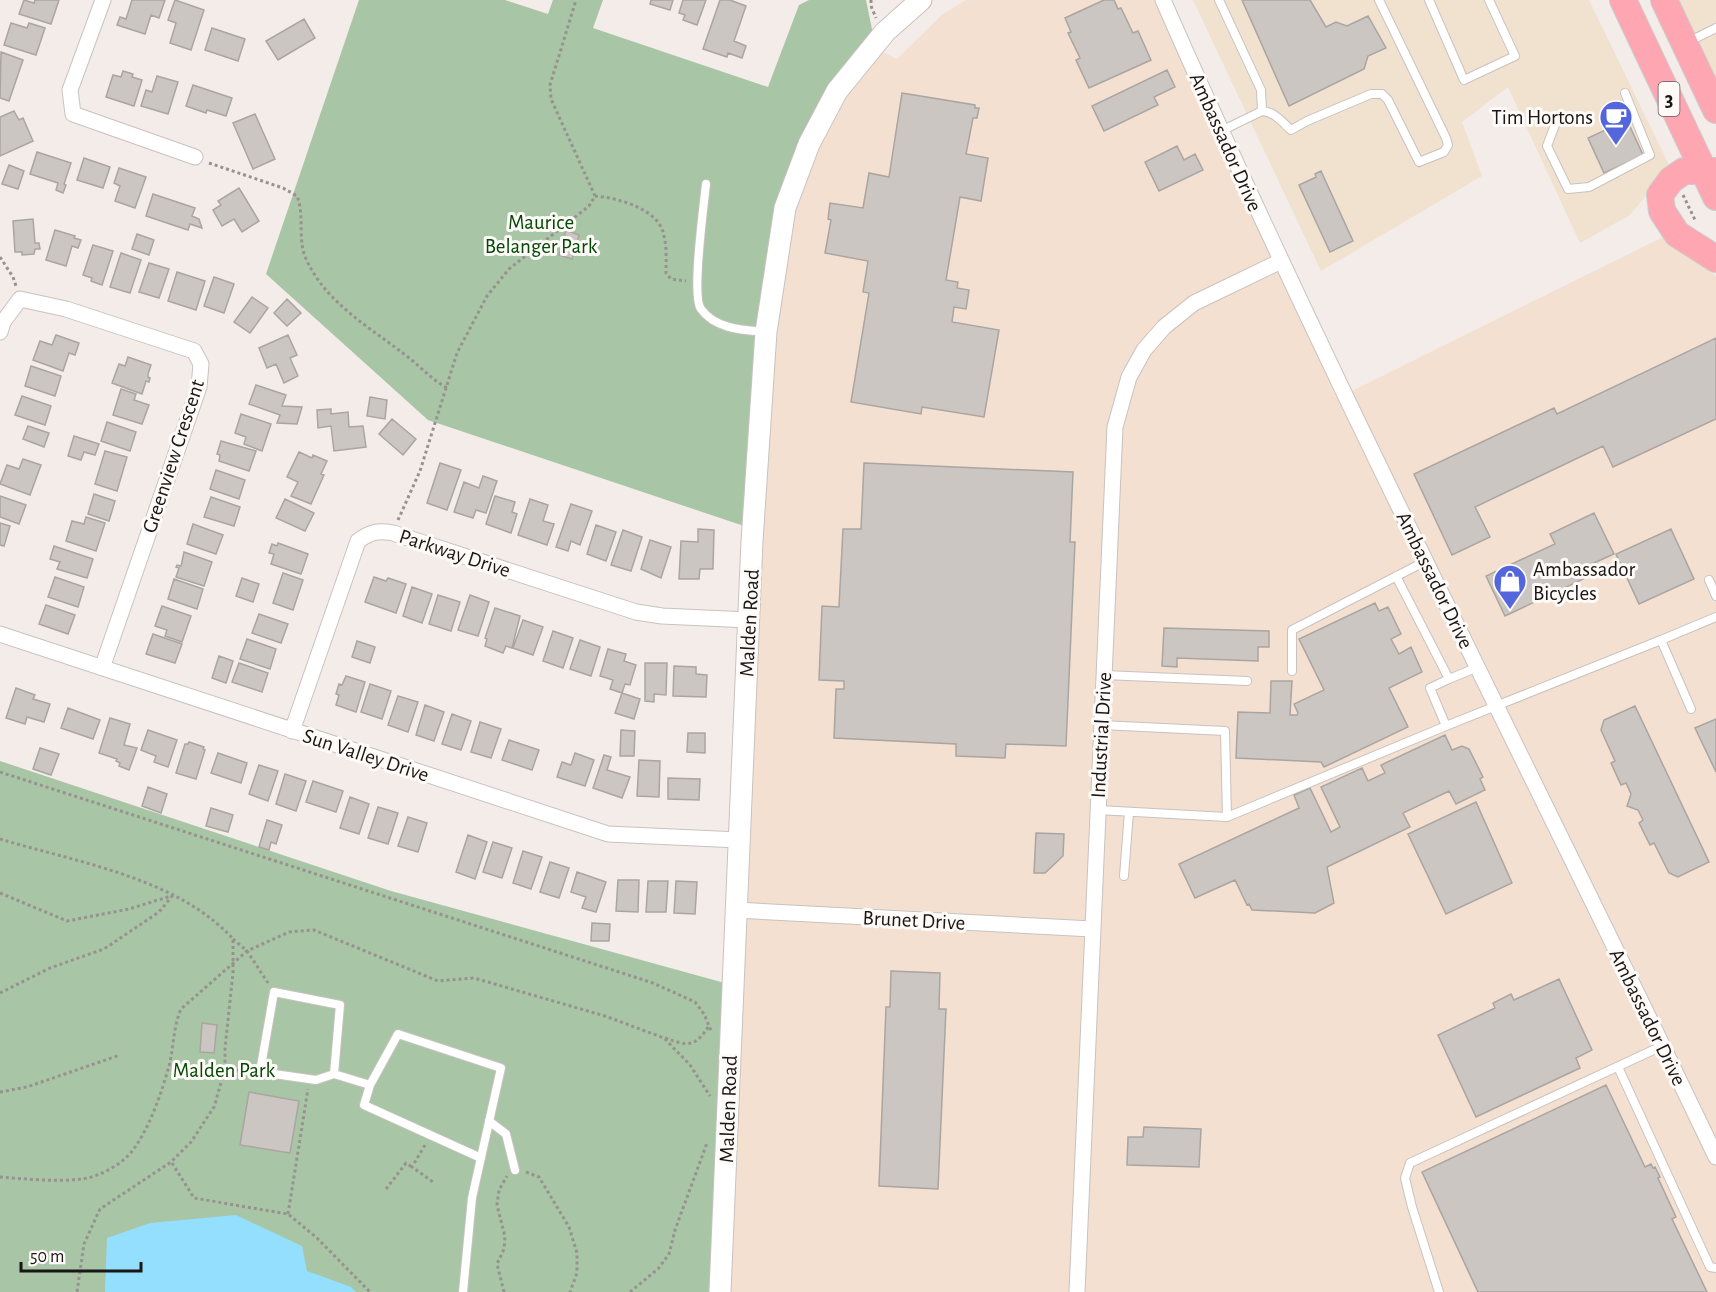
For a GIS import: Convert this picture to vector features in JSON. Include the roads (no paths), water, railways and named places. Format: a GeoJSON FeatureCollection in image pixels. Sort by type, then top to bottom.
{"type":"FeatureCollection","features":[{"type":"Feature","properties":{"kind":"highway","name":"3"},"geometry":{"type":"LineString","coordinates":[[1623,0],[1710,171],[1716,197]]}},
{"type":"Feature","properties":{"kind":"highway","name":"3"},"geometry":{"type":"LineString","coordinates":[[1664,0],[1716,110]]}},
{"type":"Feature","properties":{"kind":"highway"},"geometry":{"type":"LineString","coordinates":[[1710,171],[1684,171],[1671,180],[1660,195],[1662,211],[1677,234],[1716,259]]}},
{"type":"Feature","properties":{"kind":"main road","name":"Malden Road"},"geometry":{"type":"LineString","coordinates":[[720,1292],[749,620],[766,332],[785,208],[809,144],[837,91],[885,32],[921,0]]}},
{"type":"Feature","properties":{"kind":"street"},"geometry":{"type":"LineString","coordinates":[[103,0],[70,90],[73,114],[195,157]]}},
{"type":"Feature","properties":{"kind":"street","name":"Ambassador Drive"},"geometry":{"type":"LineString","coordinates":[[1163,0],[1281,261],[1716,1157]]}},
{"type":"Feature","properties":{"kind":"street","name":"Industrial Drive"},"geometry":{"type":"LineString","coordinates":[[1077,1292],[1115,427],[1129,376],[1151,342],[1164,327],[1194,303],[1281,261]]}},
{"type":"Feature","properties":{"kind":"street","name":"Greenview Crescent"},"geometry":{"type":"LineString","coordinates":[[0,332],[3,322],[20,299],[66,309],[194,351],[201,364],[199,387],[102,668]]}},
{"type":"Feature","properties":{"kind":"street","name":"Parkway Drive"},"geometry":{"type":"LineString","coordinates":[[292,731],[358,541],[369,532],[393,533],[636,612],[662,616],[749,620]]}},
{"type":"Feature","properties":{"kind":"street","name":"Sun Valley Drive"},"geometry":{"type":"LineString","coordinates":[[0,634],[608,834],[739,840]]}},
{"type":"Feature","properties":{"kind":"street","name":"Brunet Drive"},"geometry":{"type":"LineString","coordinates":[[736,910],[1092,929]]}},
{"type":"Feature","properties":{"kind":"lane"},"geometry":{"type":"LineString","coordinates":[[1219,0],[1261,90],[1263,111]]}},
{"type":"Feature","properties":{"kind":"lane"},"geometry":{"type":"LineString","coordinates":[[1221,131],[1263,111],[1269,111],[1291,130],[1371,94],[1382,94],[1388,100],[1419,162],[1444,152],[1448,145],[1446,138],[1379,0]]}},
{"type":"Feature","properties":{"kind":"lane"},"geometry":{"type":"LineString","coordinates":[[1429,0],[1464,80],[1515,56],[1489,0]]}},
{"type":"Feature","properties":{"kind":"lane"},"geometry":{"type":"LineString","coordinates":[[1685,44],[1716,28]]}},
{"type":"Feature","properties":{"kind":"lane"},"geometry":{"type":"LineString","coordinates":[[1555,125],[1547,146],[1568,189],[1589,187],[1650,155],[1625,93]]}},
{"type":"Feature","properties":{"kind":"lane"},"geometry":{"type":"LineString","coordinates":[[706,184],[698,282],[700,309],[711,318],[732,329],[766,332]]}},
{"type":"Feature","properties":{"kind":"lane"},"geometry":{"type":"LineString","coordinates":[[1292,671],[1292,630],[1426,561]]}},
{"type":"Feature","properties":{"kind":"lane"},"geometry":{"type":"LineString","coordinates":[[1396,576],[1449,679]]}},
{"type":"Feature","properties":{"kind":"lane"},"geometry":{"type":"LineString","coordinates":[[1709,580],[1716,596]]}},
{"type":"Feature","properties":{"kind":"lane"},"geometry":{"type":"LineString","coordinates":[[1098,810],[1227,817],[1716,617]]}},
{"type":"Feature","properties":{"kind":"lane"},"geometry":{"type":"LineString","coordinates":[[1661,640],[1691,710]]}},
{"type":"Feature","properties":{"kind":"lane"},"geometry":{"type":"LineString","coordinates":[[1446,726],[1430,688],[1478,667]]}},
{"type":"Feature","properties":{"kind":"lane"},"geometry":{"type":"LineString","coordinates":[[1104,675],[1247,681]]}},
{"type":"Feature","properties":{"kind":"lane"},"geometry":{"type":"LineString","coordinates":[[1101,725],[1224,731],[1227,817]]}},
{"type":"Feature","properties":{"kind":"lane"},"geometry":{"type":"LineString","coordinates":[[1124,876],[1129,812]]}},
{"type":"Feature","properties":{"kind":"lane"},"geometry":{"type":"LineString","coordinates":[[333,1074],[340,1005],[274,992],[260,1072],[310,1080],[333,1074],[370,1085]]}},
{"type":"Feature","properties":{"kind":"lane"},"geometry":{"type":"LineString","coordinates":[[463,1292],[472,1198],[481,1158],[489,1121],[501,1068],[398,1034],[370,1085],[364,1105],[481,1158]]}},
{"type":"Feature","properties":{"kind":"lane"},"geometry":{"type":"LineString","coordinates":[[1439,1292],[1405,1178],[1410,1163],[1662,1046]]}},
{"type":"Feature","properties":{"kind":"lane"},"geometry":{"type":"LineString","coordinates":[[1618,1067],[1710,1267],[1716,1268]]}},
{"type":"Feature","properties":{"kind":"lane"},"geometry":{"type":"LineString","coordinates":[[489,1121],[506,1134],[515,1170]]}},
{"type":"Feature","properties":{"kind":"water"},"geometry":{"type":"Polygon","coordinates":[[[236,1215],[302,1246],[307,1271],[351,1287],[356,1292],[105,1292],[107,1238],[150,1223],[236,1215]]]}},
{"type":"Feature","properties":{"kind":"place","name":"Tim Hortons"},"geometry":{"type":"Point","coordinates":[1616,146]}},
{"type":"Feature","properties":{"kind":"place","name":"Ambassador Bicycles"},"geometry":{"type":"Point","coordinates":[1510,610]}},
{"type":"Feature","properties":{"kind":"park label","name":"Maurice Belanger Park"},"geometry":{"type":"Point","coordinates":[541,234]}},
{"type":"Feature","properties":{"kind":"park label","name":"Malden Park"},"geometry":{"type":"Point","coordinates":[224,1070]}}]}
